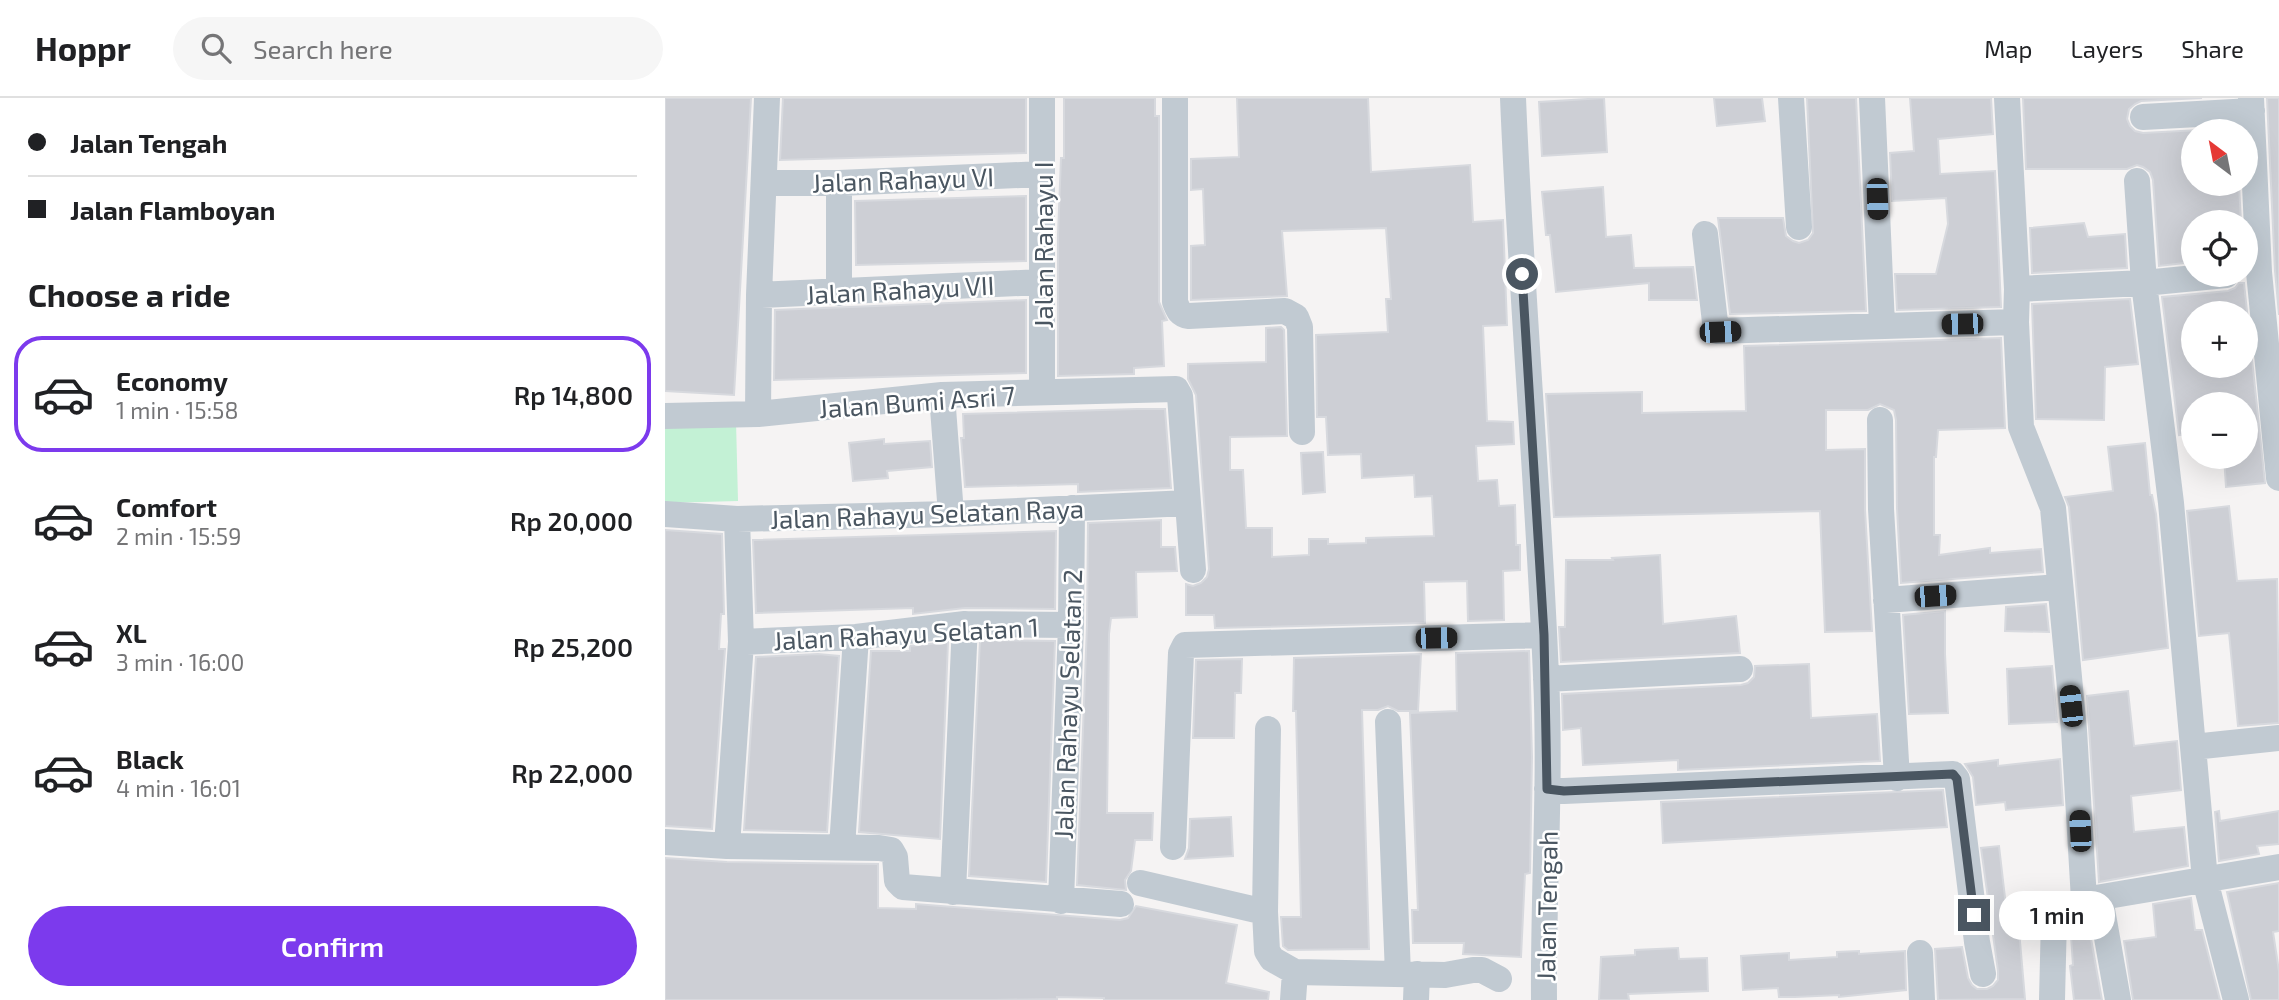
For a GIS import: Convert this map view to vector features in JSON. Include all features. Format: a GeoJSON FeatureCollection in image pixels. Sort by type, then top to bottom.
{"type":"FeatureCollection","features":[{"type":"Feature","properties":{"kind":"street"},"geometry":{"type":"LineString","coordinates":[[758,414],[759,295],[767,98]]}},
{"type":"Feature","properties":{"kind":"street","name":"Jalan Rahayu I"},"geometry":{"type":"LineString","coordinates":[[1042,98],[1042,392]]}},
{"type":"Feature","properties":{"kind":"street"},"geometry":{"type":"LineString","coordinates":[[1175,98],[1175,302],[1178,310],[1182,315],[1189,316],[1285,310],[1296,317],[1300,327],[1302,432]]}},
{"type":"Feature","properties":{"kind":"street","name":"Jalan Tengah"},"geometry":{"type":"LineString","coordinates":[[1513,98],[1546,679],[1544,991]]}},
{"type":"Feature","properties":{"kind":"street"},"geometry":{"type":"LineString","coordinates":[[1791,98],[1799,227]]}},
{"type":"Feature","properties":{"kind":"street"},"geometry":{"type":"LineString","coordinates":[[1873,98],[1882,326]]}},
{"type":"Feature","properties":{"kind":"street"},"geometry":{"type":"LineString","coordinates":[[2007,98],[2021,427],[2053,508],[2092,899],[2118,1000]]}},
{"type":"Feature","properties":{"kind":"street"},"geometry":{"type":"LineString","coordinates":[[2143,117],[2251,104],[2261,271],[2279,478]]}},
{"type":"Feature","properties":{"kind":"street","name":"Jalan Rahayu VI"},"geometry":{"type":"LineString","coordinates":[[765,183],[839,183],[1042,174]]}},
{"type":"Feature","properties":{"kind":"street"},"geometry":{"type":"LineString","coordinates":[[2137,181],[2144,283],[2168,469],[2205,880],[2236,1000]]}},
{"type":"Feature","properties":{"kind":"street"},"geometry":{"type":"LineString","coordinates":[[839,183],[839,293]]}},
{"type":"Feature","properties":{"kind":"street"},"geometry":{"type":"LineString","coordinates":[[1705,234],[1716,331],[2015,322]]}},
{"type":"Feature","properties":{"kind":"street"},"geometry":{"type":"LineString","coordinates":[[2017,289],[2181,279]]}},
{"type":"Feature","properties":{"kind":"street","name":"Jalan Rahayu VII"},"geometry":{"type":"LineString","coordinates":[[759,295],[1041,282]]}},
{"type":"Feature","properties":{"kind":"street","name":"Jalan Bumi Asri 7"},"geometry":{"type":"LineString","coordinates":[[665,416],[758,414],[942,395],[1170,388],[1176,389],[1180,396],[1188,503]]}},
{"type":"Feature","properties":{"kind":"street"},"geometry":{"type":"LineString","coordinates":[[942,395],[951,514]]}},
{"type":"Feature","properties":{"kind":"street"},"geometry":{"type":"LineString","coordinates":[[1880,420],[1886,600],[1897,778]]}},
{"type":"Feature","properties":{"kind":"street"},"geometry":{"type":"LineString","coordinates":[[1188,503],[1193,570]]}},
{"type":"Feature","properties":{"kind":"street","name":"Jalan Rahayu Selatan Raya"},"geometry":{"type":"LineString","coordinates":[[665,514],[737,519],[951,514],[1188,503]]}},
{"type":"Feature","properties":{"kind":"street","name":"Jalan Rahayu Selatan 2"},"geometry":{"type":"LineString","coordinates":[[1061,901],[1071,625],[1072,508]]}},
{"type":"Feature","properties":{"kind":"street"},"geometry":{"type":"LineString","coordinates":[[727,846],[741,642],[737,519]]}},
{"type":"Feature","properties":{"kind":"street"},"geometry":{"type":"LineString","coordinates":[[1886,600],[2059,587]]}},
{"type":"Feature","properties":{"kind":"street"},"geometry":{"type":"LineString","coordinates":[[953,892],[965,624]]}},
{"type":"Feature","properties":{"kind":"street","name":"Jalan Rahayu Selatan 1"},"geometry":{"type":"LineString","coordinates":[[741,642],[856,637],[965,624],[1071,625]]}},
{"type":"Feature","properties":{"kind":"street"},"geometry":{"type":"LineString","coordinates":[[1174,847],[1181,653],[1185,645],[1544,635]]}},
{"type":"Feature","properties":{"kind":"street"},"geometry":{"type":"LineString","coordinates":[[842,848],[856,637]]}},
{"type":"Feature","properties":{"kind":"street"},"geometry":{"type":"LineString","coordinates":[[1546,679],[1740,670]]}},
{"type":"Feature","properties":{"kind":"street"},"geometry":{"type":"LineString","coordinates":[[1388,722],[1411,983]]}},
{"type":"Feature","properties":{"kind":"street"},"geometry":{"type":"LineString","coordinates":[[1268,729],[1265,912],[1267,951],[1272,959],[1295,972],[1411,983],[1445,975],[1461,982],[1479,983],[1499,979],[1544,991]]}},
{"type":"Feature","properties":{"kind":"street"},"geometry":{"type":"LineString","coordinates":[[2193,747],[2279,738]]}},
{"type":"Feature","properties":{"kind":"street"},"geometry":{"type":"LineString","coordinates":[[1547,789],[1577,791],[1953,774],[1957,779],[1983,974]]}},
{"type":"Feature","properties":{"kind":"street"},"geometry":{"type":"LineString","coordinates":[[665,842],[891,850],[895,857],[897,881],[903,887],[1121,904]]}},
{"type":"Feature","properties":{"kind":"street"},"geometry":{"type":"LineString","coordinates":[[2052,1000],[2054,913],[2062,907],[2092,899],[2279,867]]}},
{"type":"Feature","properties":{"kind":"street"},"geometry":{"type":"LineString","coordinates":[[1140,883],[1265,912]]}},
{"type":"Feature","properties":{"kind":"street"},"geometry":{"type":"LineString","coordinates":[[1920,953],[1922,1000]]}},
{"type":"Feature","properties":{"kind":"street"},"geometry":{"type":"LineString","coordinates":[[1293,1000],[1295,972]]}},
{"type":"Feature","properties":{"kind":"green space"},"geometry":{"type":"Polygon","coordinates":[[[736,421],[738,501],[665,503],[665,423],[736,421]]]}},
{"type":"Feature","properties":{"kind":"building"},"geometry":{"type":"Polygon","coordinates":[[[665,98],[751,98],[734,395],[665,391],[665,98]]]}},
{"type":"Feature","properties":{"kind":"building"},"geometry":{"type":"Polygon","coordinates":[[[783,98],[1026,98],[1026,153],[780,160],[783,98]]]}},
{"type":"Feature","properties":{"kind":"building"},"geometry":{"type":"Polygon","coordinates":[[[1064,98],[1155,98],[1155,116],[1159,116],[1159,302],[1167,320],[1162,321],[1164,366],[1134,368],[1134,374],[1058,376],[1058,235],[1061,158],[1064,158],[1064,98]]]}},
{"type":"Feature","properties":{"kind":"building"},"geometry":{"type":"Polygon","coordinates":[[[1237,98],[1368,98],[1371,172],[1470,165],[1473,222],[1503,220],[1507,325],[1483,326],[1487,421],[1513,422],[1514,444],[1476,446],[1478,481],[1497,480],[1499,506],[1515,505],[1520,570],[1503,571],[1504,620],[1468,621],[1467,581],[1424,582],[1425,623],[1215,628],[1214,615],[1186,615],[1186,584],[1193,586],[1201,583],[1207,577],[1209,569],[1196,395],[1188,379],[1188,364],[1266,362],[1266,328],[1281,327],[1284,330],[1287,436],[1230,437],[1230,470],[1243,470],[1246,528],[1272,528],[1272,557],[1309,555],[1309,539],[1328,539],[1328,544],[1366,543],[1366,538],[1434,536],[1432,496],[1415,497],[1414,475],[1362,478],[1361,454],[1328,455],[1326,417],[1317,417],[1316,335],[1388,332],[1386,299],[1391,299],[1386,228],[1282,231],[1287,296],[1191,300],[1191,246],[1205,245],[1203,189],[1191,190],[1191,159],[1239,157],[1237,98]]]}},
{"type":"Feature","properties":{"kind":"building"},"geometry":{"type":"Polygon","coordinates":[[[1604,98],[1607,152],[1542,156],[1539,102],[1604,98]]]}},
{"type":"Feature","properties":{"kind":"building"},"geometry":{"type":"Polygon","coordinates":[[[1714,98],[1762,98],[1765,121],[1717,126],[1714,98]]]}},
{"type":"Feature","properties":{"kind":"building"},"geometry":{"type":"Polygon","coordinates":[[[1807,98],[1856,98],[1866,311],[1730,314],[1718,218],[1783,218],[1786,236],[1799,243],[1808,240],[1813,233],[1807,98]]]}},
{"type":"Feature","properties":{"kind":"building"},"geometry":{"type":"Polygon","coordinates":[[[1910,98],[1991,98],[1993,134],[1938,139],[1940,174],[1995,171],[2001,307],[1897,310],[1895,274],[1936,274],[1948,224],[1946,198],[1892,201],[1890,153],[1914,151],[1910,98]]]}},
{"type":"Feature","properties":{"kind":"building"},"geometry":{"type":"Polygon","coordinates":[[[2023,98],[2202,98],[2141,101],[2129,109],[2127,119],[2135,131],[2143,133],[2181,131],[2181,196],[2240,196],[2240,210],[2181,210],[2181,263],[2159,266],[2153,180],[2150,172],[2137,165],[2127,169],[2026,169],[2023,98]]]}},
{"type":"Feature","properties":{"kind":"building"},"geometry":{"type":"Polygon","coordinates":[[[2267,98],[2279,98],[2279,315],[2275,271],[2267,98]]]}},
{"type":"Feature","properties":{"kind":"building"},"geometry":{"type":"Polygon","coordinates":[[[1603,187],[1606,237],[1631,235],[1634,268],[1693,267],[1697,300],[1649,300],[1649,283],[1556,292],[1542,192],[1603,187]]]}},
{"type":"Feature","properties":{"kind":"building"},"geometry":{"type":"Polygon","coordinates":[[[1026,196],[1026,261],[856,265],[855,201],[1026,196]]]}},
{"type":"Feature","properties":{"kind":"building"},"geometry":{"type":"Polygon","coordinates":[[[2084,223],[2088,237],[2125,234],[2127,268],[2032,273],[2030,228],[2084,223]]]}},
{"type":"Feature","properties":{"kind":"building"},"geometry":{"type":"Polygon","coordinates":[[[2244,287],[2246,301],[2181,301],[2181,378],[2254,378],[2255,392],[2181,392],[2179,435],[2162,297],[2244,287]]]}},
{"type":"Feature","properties":{"kind":"building"},"geometry":{"type":"Polygon","coordinates":[[[2130,299],[2138,364],[2105,367],[2104,420],[2036,419],[2032,304],[2130,299]]]}},
{"type":"Feature","properties":{"kind":"building"},"geometry":{"type":"Polygon","coordinates":[[[1026,300],[1026,373],[774,380],[775,310],[1026,300]]]}},
{"type":"Feature","properties":{"kind":"building"},"geometry":{"type":"Polygon","coordinates":[[[2001,338],[2005,428],[1938,430],[1934,457],[1934,535],[1940,535],[1939,555],[1990,548],[1990,553],[2041,549],[2043,572],[1901,583],[1896,420],[1894,410],[1880,404],[1868,410],[1826,410],[1826,450],[1865,449],[1865,510],[1872,631],[1825,632],[1820,511],[1554,517],[1546,394],[1642,392],[1642,413],[1746,411],[1744,346],[2001,338]]]}},
{"type":"Feature","properties":{"kind":"building"},"geometry":{"type":"Polygon","coordinates":[[[1165,409],[1171,488],[1078,492],[1078,484],[965,487],[961,438],[964,438],[963,414],[1165,409]]]}},
{"type":"Feature","properties":{"kind":"building"},"geometry":{"type":"Polygon","coordinates":[[[2258,416],[2265,483],[2226,487],[2225,469],[2258,469],[2258,416]]]}},
{"type":"Feature","properties":{"kind":"building"},"geometry":{"type":"Polygon","coordinates":[[[884,439],[884,444],[930,441],[932,467],[887,471],[888,478],[853,481],[849,443],[884,439]]]}},
{"type":"Feature","properties":{"kind":"building"},"geometry":{"type":"Polygon","coordinates":[[[2145,443],[2150,495],[2156,514],[2168,648],[2083,660],[2069,507],[2065,497],[2113,491],[2108,447],[2145,443]]]}},
{"type":"Feature","properties":{"kind":"building"},"geometry":{"type":"Polygon","coordinates":[[[1323,452],[1325,492],[1303,494],[1301,453],[1323,452]]]}},
{"type":"Feature","properties":{"kind":"building"},"geometry":{"type":"Polygon","coordinates":[[[2229,506],[2237,581],[2277,579],[2279,723],[2238,726],[2229,633],[2199,636],[2187,511],[2229,506]]]}},
{"type":"Feature","properties":{"kind":"building"},"geometry":{"type":"Polygon","coordinates":[[[1161,520],[1161,547],[1175,547],[1177,571],[1136,572],[1137,617],[1111,618],[1109,634],[1107,813],[1153,813],[1152,840],[1135,840],[1131,871],[1125,880],[1126,890],[1077,885],[1088,523],[1161,520]]]}},
{"type":"Feature","properties":{"kind":"building"},"geometry":{"type":"Polygon","coordinates":[[[665,530],[722,534],[724,614],[721,614],[719,649],[725,649],[712,829],[665,826],[665,530]]]}},
{"type":"Feature","properties":{"kind":"building"},"geometry":{"type":"Polygon","coordinates":[[[1056,531],[1055,609],[965,608],[913,614],[913,608],[756,613],[753,540],[1056,531]]]}},
{"type":"Feature","properties":{"kind":"building"},"geometry":{"type":"Polygon","coordinates":[[[1660,555],[1663,624],[1736,616],[1740,653],[1561,662],[1559,627],[1565,627],[1566,560],[1613,560],[1612,558],[1660,555]]]}},
{"type":"Feature","properties":{"kind":"building"},"geometry":{"type":"Polygon","coordinates":[[[2046,604],[2049,632],[2005,631],[2006,607],[2046,604]]]}},
{"type":"Feature","properties":{"kind":"building"},"geometry":{"type":"Polygon","coordinates":[[[1945,611],[1948,713],[1909,714],[1903,615],[1945,611]]]}},
{"type":"Feature","properties":{"kind":"building"},"geometry":{"type":"Polygon","coordinates":[[[980,640],[1055,641],[1046,882],[969,876],[980,640]]]}},
{"type":"Feature","properties":{"kind":"building"},"geometry":{"type":"Polygon","coordinates":[[[948,642],[940,839],[859,832],[871,651],[910,651],[910,646],[948,642]]]}},
{"type":"Feature","properties":{"kind":"building"},"geometry":{"type":"Polygon","coordinates":[[[1529,651],[1532,757],[1530,873],[1525,874],[1521,957],[1463,954],[1464,943],[1413,943],[1412,910],[1418,910],[1410,713],[1457,711],[1456,653],[1529,651]]]}},
{"type":"Feature","properties":{"kind":"building"},"geometry":{"type":"Polygon","coordinates":[[[818,654],[839,656],[827,832],[744,830],[756,657],[818,654]]]}},
{"type":"Feature","properties":{"kind":"building"},"geometry":{"type":"Polygon","coordinates":[[[1421,654],[1418,711],[1398,711],[1388,706],[1378,710],[1362,710],[1369,949],[1288,950],[1283,946],[1281,917],[1301,917],[1296,711],[1293,711],[1294,658],[1421,654]]]}},
{"type":"Feature","properties":{"kind":"building"},"geometry":{"type":"Polygon","coordinates":[[[1242,659],[1241,693],[1235,693],[1234,738],[1193,738],[1196,660],[1242,659]]]}},
{"type":"Feature","properties":{"kind":"building"},"geometry":{"type":"Polygon","coordinates":[[[1809,664],[1811,718],[1877,714],[1880,761],[1678,770],[1678,760],[1583,765],[1581,728],[1563,730],[1562,694],[1741,685],[1754,677],[1755,666],[1809,664]]]}},
{"type":"Feature","properties":{"kind":"building"},"geometry":{"type":"Polygon","coordinates":[[[2052,666],[2057,722],[2009,724],[2007,669],[2052,666]]]}},
{"type":"Feature","properties":{"kind":"building"},"geometry":{"type":"Polygon","coordinates":[[[2128,691],[2134,746],[2177,741],[2181,790],[2131,796],[2134,832],[2184,827],[2188,866],[2099,882],[2087,696],[2128,691]]]}},
{"type":"Feature","properties":{"kind":"building"},"geometry":{"type":"Polygon","coordinates":[[[2060,759],[2063,805],[2006,810],[2005,802],[1976,805],[1973,777],[1965,764],[1998,760],[1998,766],[2060,759]]]}},
{"type":"Feature","properties":{"kind":"building"},"geometry":{"type":"Polygon","coordinates":[[[1943,790],[1947,827],[1663,843],[1661,802],[1943,790]]]}},
{"type":"Feature","properties":{"kind":"building"},"geometry":{"type":"Polygon","coordinates":[[[2219,811],[2220,821],[2279,811],[2279,844],[2257,846],[2259,854],[2219,861],[2215,812],[2219,811]]]}},
{"type":"Feature","properties":{"kind":"building"},"geometry":{"type":"Polygon","coordinates":[[[1231,817],[1233,856],[1185,859],[1189,848],[1190,819],[1231,817]]]}},
{"type":"Feature","properties":{"kind":"building"},"geometry":{"type":"Polygon","coordinates":[[[1999,846],[2009,932],[2019,930],[2025,999],[1938,1000],[1935,949],[1962,947],[1968,978],[1977,989],[1987,989],[1998,980],[1981,848],[1999,846]]]}},
{"type":"Feature","properties":{"kind":"building"},"geometry":{"type":"Polygon","coordinates":[[[665,858],[727,862],[878,864],[878,908],[916,909],[916,904],[1120,920],[1128,918],[1136,906],[1237,925],[1226,983],[1269,992],[1268,1000],[1104,1000],[1057,997],[993,1000],[665,1000],[665,858]]]}},
{"type":"Feature","properties":{"kind":"building"},"geometry":{"type":"Polygon","coordinates":[[[2279,883],[2279,931],[2273,932],[2279,971],[2279,1000],[2251,1000],[2227,892],[2279,883]]]}},
{"type":"Feature","properties":{"kind":"building"},"geometry":{"type":"Polygon","coordinates":[[[2191,898],[2195,930],[2202,930],[2220,1000],[2133,1000],[2124,941],[2156,937],[2153,904],[2191,898]]]}},
{"type":"Feature","properties":{"kind":"building"},"geometry":{"type":"Polygon","coordinates":[[[2087,916],[2102,1000],[2074,1000],[2070,966],[2073,965],[2070,922],[2087,916]]]}},
{"type":"Feature","properties":{"kind":"building"},"geometry":{"type":"Polygon","coordinates":[[[1678,948],[1679,959],[1707,958],[1708,991],[1628,994],[1629,1000],[1599,1000],[1601,957],[1635,955],[1635,950],[1678,948]]]}},
{"type":"Feature","properties":{"kind":"building"},"geometry":{"type":"Polygon","coordinates":[[[1859,951],[1859,954],[1905,951],[1906,990],[1839,997],[1779,997],[1778,988],[1743,990],[1741,956],[1789,953],[1789,960],[1837,957],[1837,952],[1859,951]]]}},
{"type":"Feature","properties":{"kind":"route"},"geometry":{"type":"LineString","coordinates":[[1522,274],[1544,635],[1547,789],[1564,791],[1724,786],[1953,774],[1957,779],[1974,915]]}}]}
